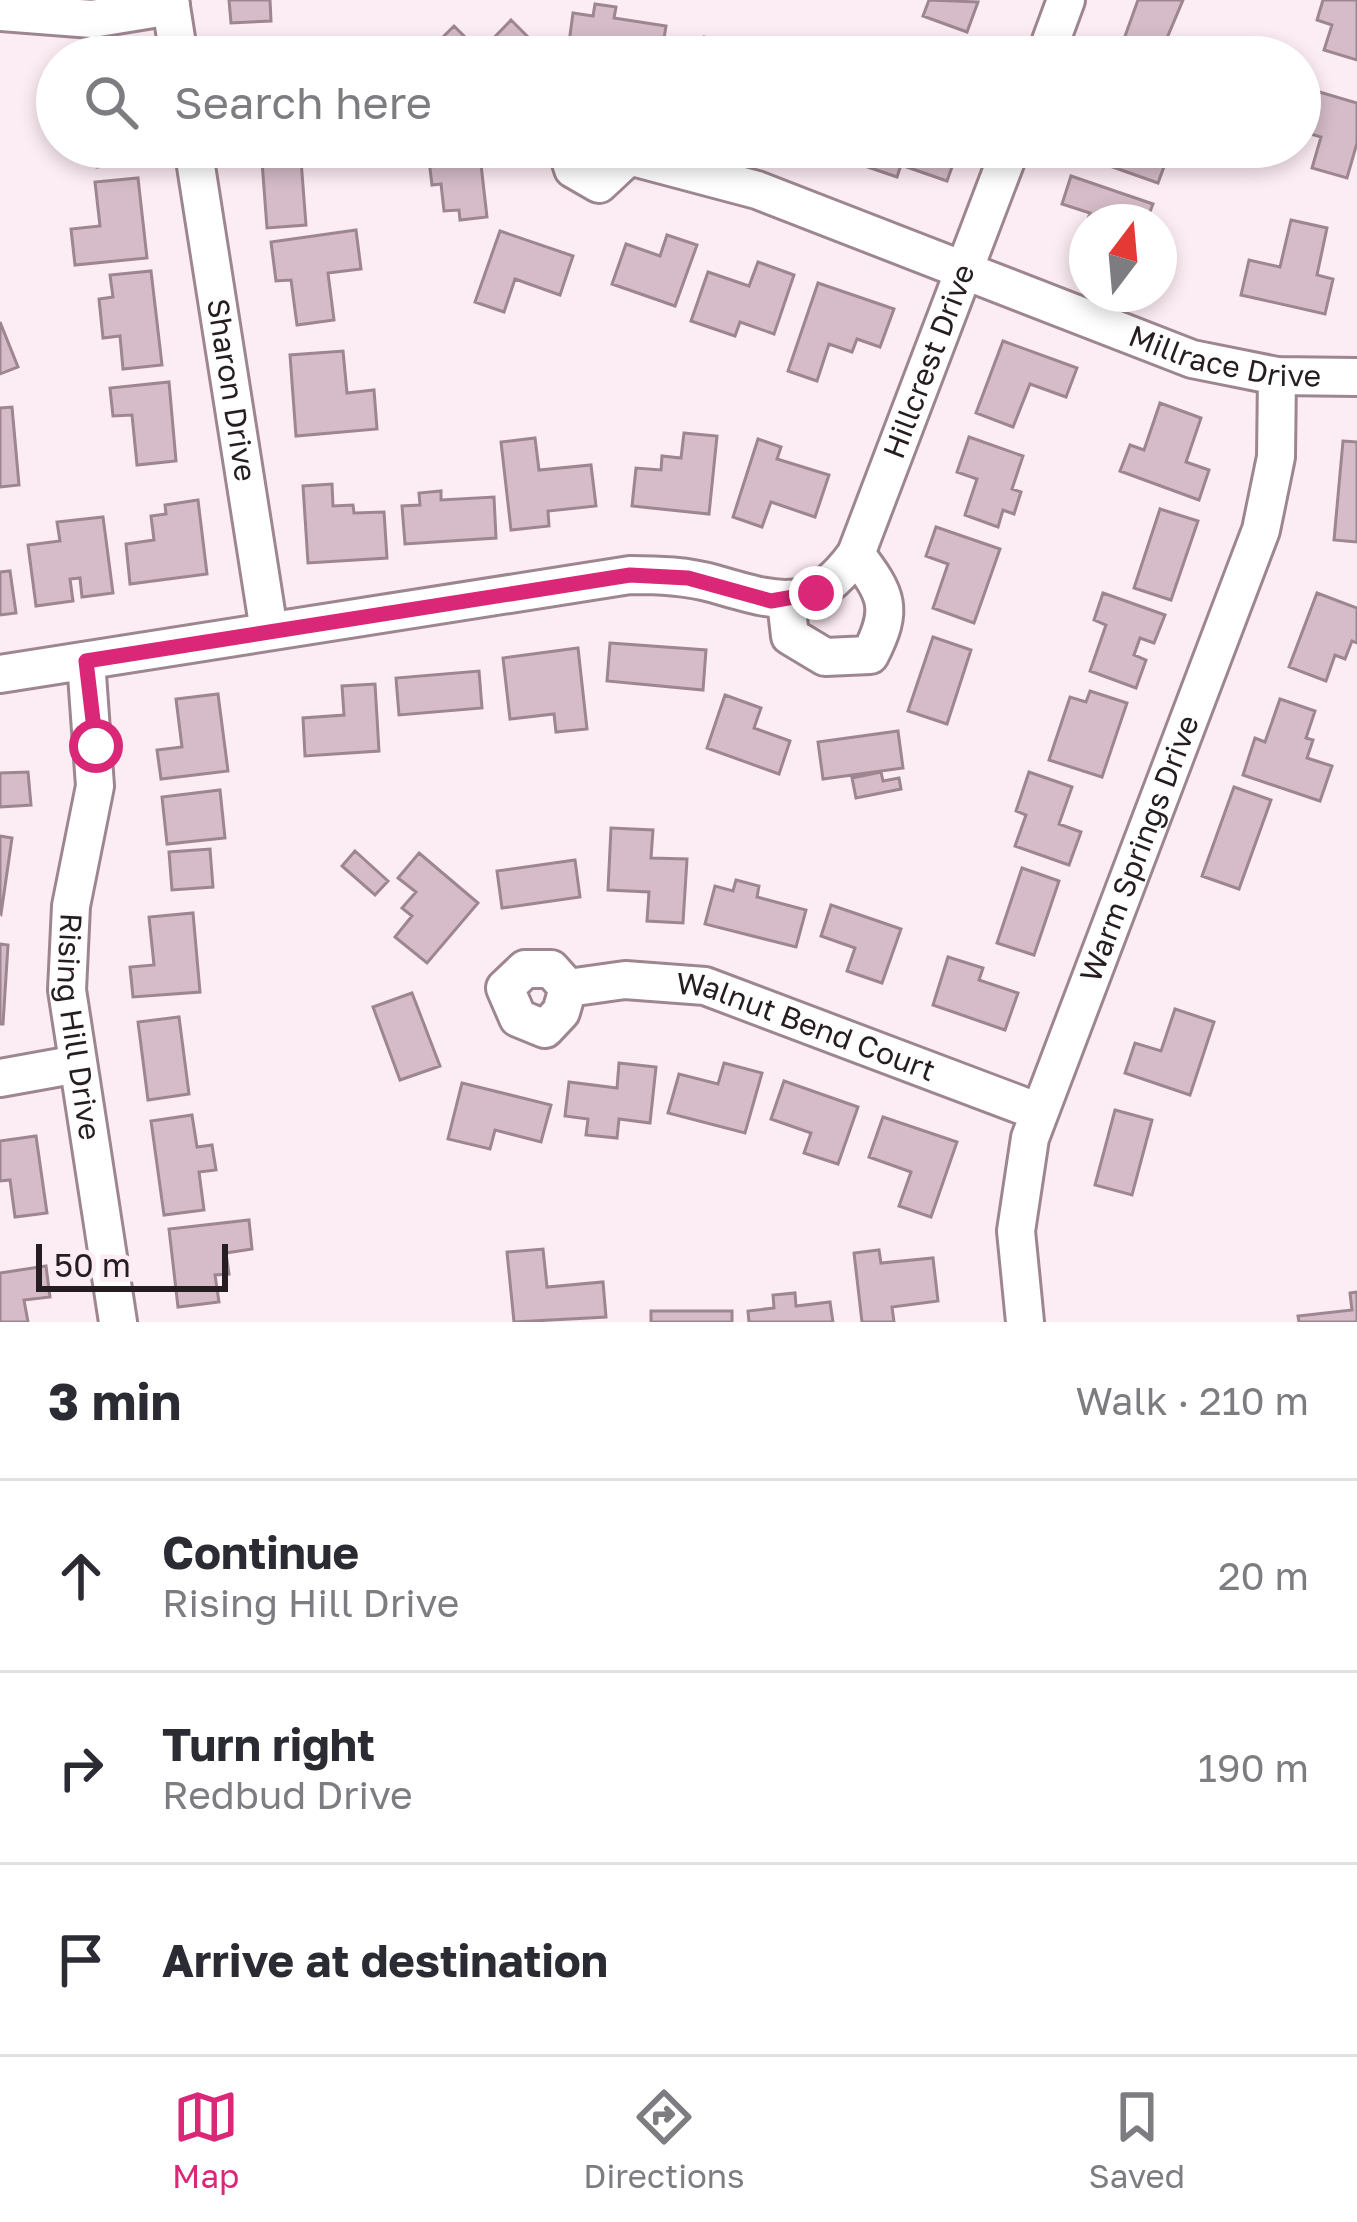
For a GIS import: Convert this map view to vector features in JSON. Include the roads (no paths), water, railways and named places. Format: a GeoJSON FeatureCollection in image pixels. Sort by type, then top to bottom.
{"type":"FeatureCollection","features":[{"type":"Feature","properties":{"kind":"street"},"geometry":{"type":"LineString","coordinates":[[1053,36],[1066,0]]}},
{"type":"Feature","properties":{"kind":"street"},"geometry":{"type":"LineString","coordinates":[[0,12],[92,19],[171,3],[176,36]]}},
{"type":"Feature","properties":{"kind":"street","name":"Sharon Drive"},"geometry":{"type":"LineString","coordinates":[[196,168],[269,631]]}},
{"type":"Feature","properties":{"kind":"street"},"geometry":{"type":"LineString","coordinates":[[572,168],[599,184],[612,168]]}},
{"type":"Feature","properties":{"kind":"street","name":"Millrace Drive"},"geometry":{"type":"LineString","coordinates":[[681,168],[757,190],[1192,358],[1277,376],[1357,377]]}},
{"type":"Feature","properties":{"kind":"street","name":"Hillcrest Drive"},"geometry":{"type":"LineString","coordinates":[[849,564],[1003,168]]}},
{"type":"Feature","properties":{"kind":"street","name":"Warm Springs Drive"},"geometry":{"type":"LineString","coordinates":[[1025,1322],[1016,1256],[1018,1199],[1039,1112],[1261,530],[1276,457],[1277,376]]}},
{"type":"Feature","properties":{"kind":"street"},"geometry":{"type":"LineString","coordinates":[[0,674],[630,575],[688,578],[757,599],[786,601],[816,593],[849,564],[882,589],[887,623],[870,656],[825,657],[790,636],[786,601]]}},
{"type":"Feature","properties":{"kind":"street","name":"Rising Hill Drive"},"geometry":{"type":"LineString","coordinates":[[86,661],[95,786],[68,931],[67,990],[118,1322]]}},
{"type":"Feature","properties":{"kind":"street","name":"Walnut Bend Court"},"geometry":{"type":"LineString","coordinates":[[568,988],[625,980],[705,986],[1039,1112]]}},
{"type":"Feature","properties":{"kind":"street"},"geometry":{"type":"LineString","coordinates":[[0,1078],[78,1064]]}}]}
